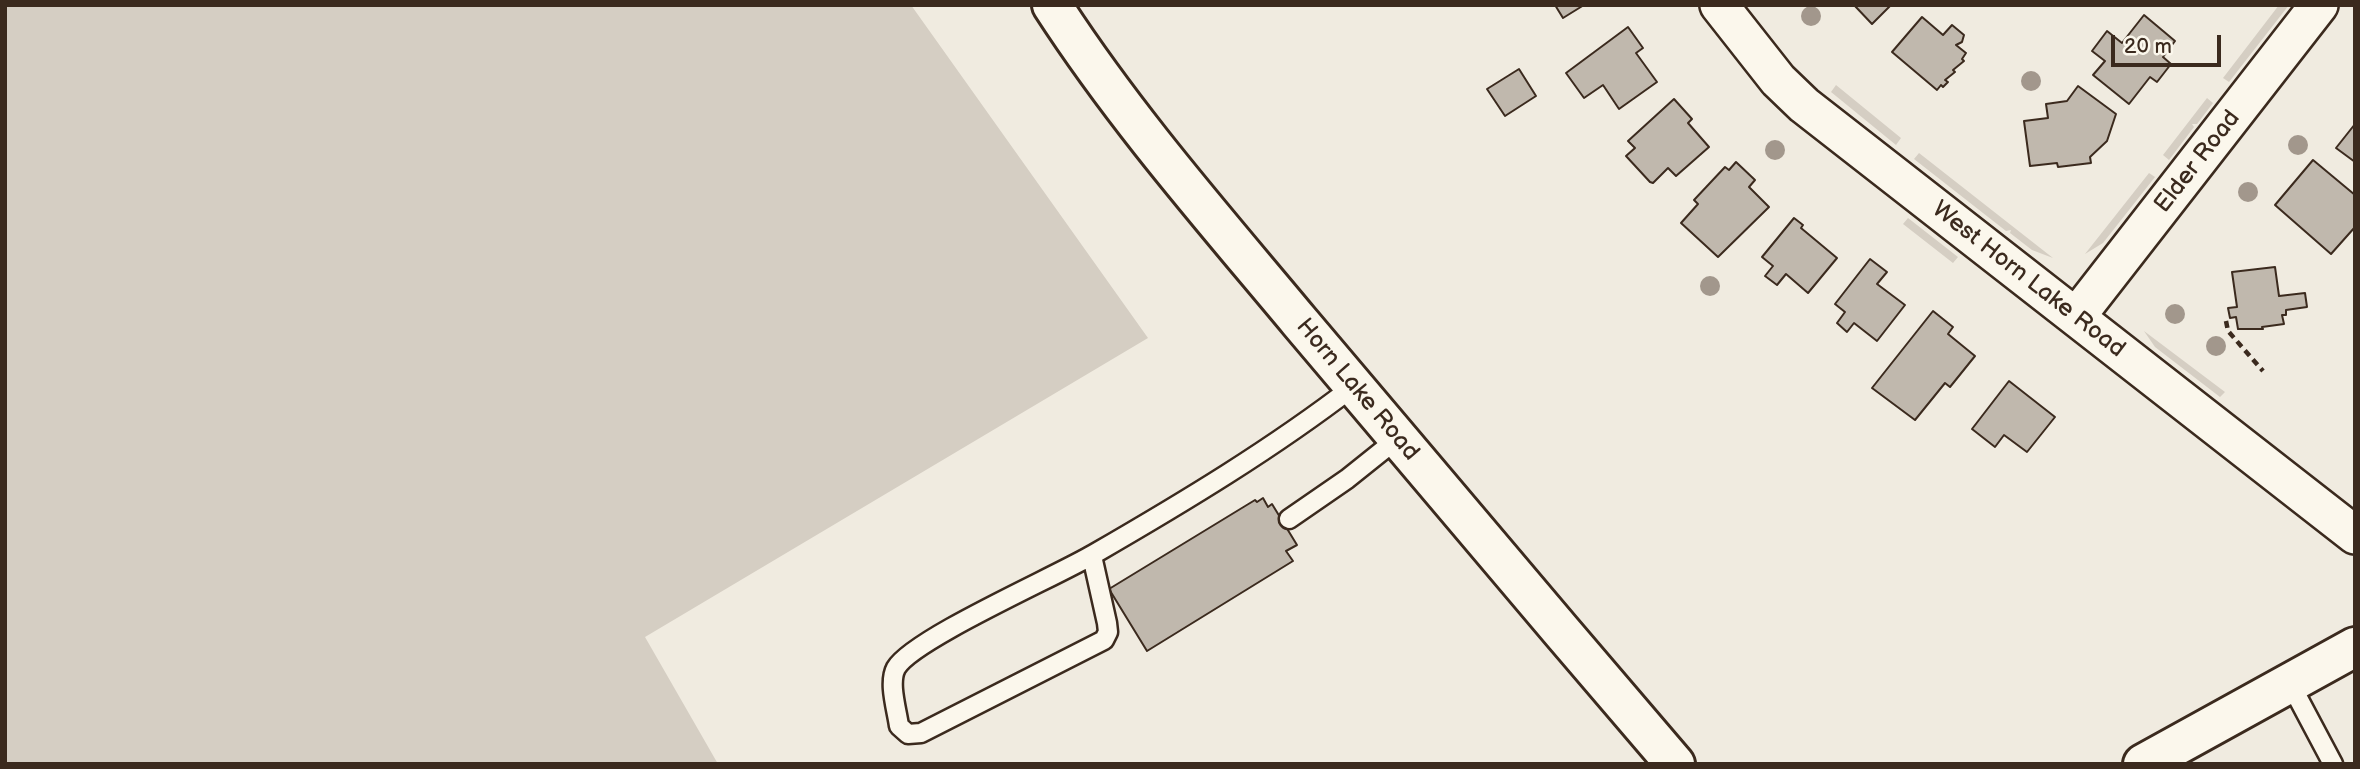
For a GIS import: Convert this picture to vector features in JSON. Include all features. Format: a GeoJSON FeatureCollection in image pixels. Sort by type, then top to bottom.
{"type":"FeatureCollection","features":[{"type":"Feature","properties":{"kind":"main road","name":"Horn Lake Road"},"geometry":{"type":"LineString","coordinates":[[1052,5],[1112,93],[1397,439],[1675,764]]}},
{"type":"Feature","properties":{"kind":"main road"},"geometry":{"type":"LineString","coordinates":[[2143,764],[2355,647]]}},
{"type":"Feature","properties":{"kind":"street","name":"West Horn Lake Road"},"geometry":{"type":"LineString","coordinates":[[1720,5],[1778,80],[1804,106],[2355,535]]}},
{"type":"Feature","properties":{"kind":"street","name":"Elder Road"},"geometry":{"type":"LineString","coordinates":[[2076,317],[2319,5]]}},
{"type":"Feature","properties":{"kind":"lane"},"geometry":{"type":"LineString","coordinates":[[1092,555],[1107,623],[1108,632],[1104,640],[921,733],[908,734],[899,726],[893,682],[896,670],[905,658],[977,615],[1092,555],[1289,436],[1354,386]]}},
{"type":"Feature","properties":{"kind":"lane"},"geometry":{"type":"LineString","coordinates":[[1289,519],[1347,479],[1397,439]]}},
{"type":"Feature","properties":{"kind":"lane"},"geometry":{"type":"LineString","coordinates":[[2290,682],[2333,764]]}},
{"type":"Feature","properties":{"kind":"path"},"geometry":{"type":"LineString","coordinates":[[2226,321],[2228,331],[2263,371]]}},
{"type":"Feature","properties":{"kind":"shaded area"},"geometry":{"type":"Polygon","coordinates":[[[5,5],[911,5],[1148,338],[645,637],[718,764],[5,764],[5,5]]]}},
{"type":"Feature","properties":{"kind":"shaded area"},"geometry":{"type":"Polygon","coordinates":[[[2279,5],[2289,5],[2229,82],[2223,78],[2279,5]]]}},
{"type":"Feature","properties":{"kind":"shaded area"},"geometry":{"type":"Polygon","coordinates":[[[1836,85],[1901,138],[1896,145],[1831,92],[1836,85]]]}},
{"type":"Feature","properties":{"kind":"shaded area"},"geometry":{"type":"Polygon","coordinates":[[[2207,98],[2213,103],[2197,124],[2192,124],[2194,127],[2169,160],[2163,155],[2207,98]]]}},
{"type":"Feature","properties":{"kind":"shaded area"},"geometry":{"type":"Polygon","coordinates":[[[1919,153],[2053,258],[2032,250],[2010,233],[2011,230],[2006,231],[1914,159],[1919,153]]]}},
{"type":"Feature","properties":{"kind":"shaded area"},"geometry":{"type":"Polygon","coordinates":[[[2149,173],[2155,177],[2103,243],[2085,254],[2149,173]]]}},
{"type":"Feature","properties":{"kind":"shaded area"},"geometry":{"type":"Polygon","coordinates":[[[1908,218],[1958,257],[1953,263],[1903,224],[1908,218]]]}},
{"type":"Feature","properties":{"kind":"shaded area"},"geometry":{"type":"Polygon","coordinates":[[[2144,331],[2225,392],[2220,397],[2155,347],[2144,331]]]}},
{"type":"Feature","properties":{"kind":"building"},"geometry":{"type":"Polygon","coordinates":[[[1555,5],[1584,5],[1563,18],[1555,5]]]}},
{"type":"Feature","properties":{"kind":"building"},"geometry":{"type":"Polygon","coordinates":[[[1854,5],[1891,5],[1872,24],[1854,5]]]}},
{"type":"Feature","properties":{"kind":"building"},"geometry":{"type":"Polygon","coordinates":[[[2144,15],[2175,41],[2163,57],[2171,64],[2157,82],[2150,77],[2129,104],[2093,75],[2105,61],[2092,51],[2107,31],[2122,43],[2144,15]]]}},
{"type":"Feature","properties":{"kind":"building"},"geometry":{"type":"Polygon","coordinates":[[[1922,17],[1943,35],[1952,25],[1964,35],[1962,42],[1956,45],[1966,53],[1962,59],[1964,61],[1945,80],[1948,82],[1937,90],[1892,52],[1922,17]]]}},
{"type":"Feature","properties":{"kind":"building"},"geometry":{"type":"Polygon","coordinates":[[[1628,27],[1643,48],[1636,53],[1657,82],[1619,109],[1603,85],[1584,98],[1566,73],[1628,27]]]}},
{"type":"Feature","properties":{"kind":"building"},"geometry":{"type":"Polygon","coordinates":[[[1519,69],[1536,96],[1505,116],[1487,89],[1519,69]]]}},
{"type":"Feature","properties":{"kind":"building"},"geometry":{"type":"Polygon","coordinates":[[[2078,86],[2116,114],[2107,141],[2090,157],[2091,163],[2058,167],[2057,163],[2030,166],[2024,121],[2048,118],[2046,104],[2067,101],[2078,86]]]}},
{"type":"Feature","properties":{"kind":"building"},"geometry":{"type":"Polygon","coordinates":[[[1674,99],[1692,119],[1688,123],[1709,147],[1676,176],[1668,168],[1653,183],[1626,156],[1635,148],[1628,141],[1674,99]]]}},
{"type":"Feature","properties":{"kind":"building"},"geometry":{"type":"Polygon","coordinates":[[[2355,124],[2355,162],[2336,148],[2355,124]]]}},
{"type":"Feature","properties":{"kind":"building"},"geometry":{"type":"Polygon","coordinates":[[[2313,160],[2355,195],[2355,227],[2331,254],[2275,205],[2313,160]]]}},
{"type":"Feature","properties":{"kind":"building"},"geometry":{"type":"Polygon","coordinates":[[[1736,162],[1755,180],[1749,187],[1769,207],[1718,257],[1681,223],[1698,204],[1694,200],[1725,167],[1729,170],[1736,162]]]}},
{"type":"Feature","properties":{"kind":"building"},"geometry":{"type":"Polygon","coordinates":[[[1794,218],[1803,225],[1801,228],[1837,258],[1808,293],[1786,274],[1777,285],[1765,276],[1773,266],[1762,257],[1794,218]]]}},
{"type":"Feature","properties":{"kind":"building"},"geometry":{"type":"Polygon","coordinates":[[[1870,259],[1887,272],[1877,284],[1905,305],[1877,341],[1854,323],[1847,332],[1837,323],[1845,312],[1835,304],[1870,259]]]}},
{"type":"Feature","properties":{"kind":"building"},"geometry":{"type":"Polygon","coordinates":[[[2275,267],[2279,296],[2305,293],[2307,307],[2286,310],[2286,315],[2282,315],[2284,324],[2262,327],[2263,329],[2238,329],[2236,317],[2230,318],[2228,308],[2237,307],[2232,272],[2275,267]]]}},
{"type":"Feature","properties":{"kind":"building"},"geometry":{"type":"Polygon","coordinates":[[[1933,311],[1953,327],[1948,334],[1975,356],[1950,387],[1945,383],[1915,420],[1872,388],[1933,311]]]}},
{"type":"Feature","properties":{"kind":"building"},"geometry":{"type":"Polygon","coordinates":[[[2009,381],[2055,417],[2027,452],[2004,435],[1995,447],[1972,429],[2009,381]]]}},
{"type":"Feature","properties":{"kind":"building"},"geometry":{"type":"Polygon","coordinates":[[[1263,498],[1268,507],[1272,504],[1297,545],[1286,551],[1293,561],[1147,651],[1109,589],[1255,500],[1257,502],[1263,498]]]}}]}
